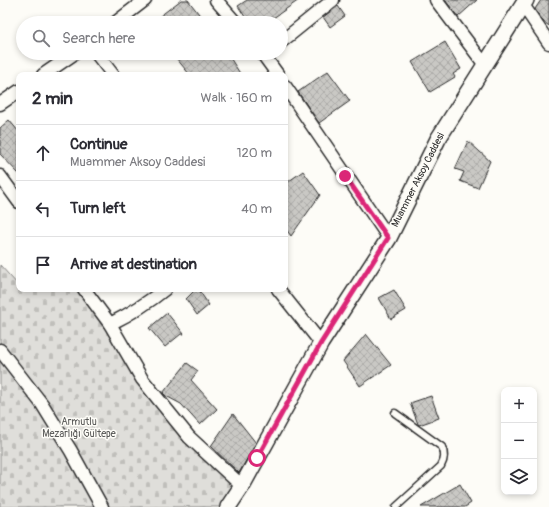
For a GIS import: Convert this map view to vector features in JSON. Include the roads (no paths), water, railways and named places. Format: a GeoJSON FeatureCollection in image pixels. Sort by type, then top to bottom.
{"type":"FeatureCollection","features":[{"type":"Feature","properties":{"kind":"street"},"geometry":{"type":"LineString","coordinates":[[124,16],[145,0]]}},
{"type":"Feature","properties":{"kind":"street"},"geometry":{"type":"LineString","coordinates":[[216,0],[230,16]]}},
{"type":"Feature","properties":{"kind":"street"},"geometry":{"type":"LineString","coordinates":[[288,36],[333,0]]}},
{"type":"Feature","properties":{"kind":"street"},"geometry":{"type":"LineString","coordinates":[[436,0],[485,65]]}},
{"type":"Feature","properties":{"kind":"street"},"geometry":{"type":"LineString","coordinates":[[524,2],[549,43]]}},
{"type":"Feature","properties":{"kind":"street","name":"Muammer Aksoy Caddesi"},"geometry":{"type":"LineString","coordinates":[[228,507],[242,486],[321,343],[388,238],[438,139],[524,2]]}},
{"type":"Feature","properties":{"kind":"street"},"geometry":{"type":"LineString","coordinates":[[47,72],[64,60]]}},
{"type":"Feature","properties":{"kind":"street"},"geometry":{"type":"LineString","coordinates":[[101,60],[111,72]]}},
{"type":"Feature","properties":{"kind":"street"},"geometry":{"type":"LineString","coordinates":[[269,60],[276,72]]}},
{"type":"Feature","properties":{"kind":"street"},"geometry":{"type":"LineString","coordinates":[[288,90],[388,238]]}},
{"type":"Feature","properties":{"kind":"street"},"geometry":{"type":"LineString","coordinates":[[0,104],[16,93]]}},
{"type":"Feature","properties":{"kind":"street"},"geometry":{"type":"LineString","coordinates":[[0,176],[16,198]]}},
{"type":"Feature","properties":{"kind":"street"},"geometry":{"type":"LineString","coordinates":[[86,292],[110,324],[142,380],[189,437],[242,486]]}},
{"type":"Feature","properties":{"kind":"street"},"geometry":{"type":"LineString","coordinates":[[110,324],[134,312],[161,292]]}},
{"type":"Feature","properties":{"kind":"street"},"geometry":{"type":"LineString","coordinates":[[280,292],[321,343]]}},
{"type":"Feature","properties":{"kind":"street"},"geometry":{"type":"LineString","coordinates":[[0,350],[42,404],[71,450],[102,507]]}},
{"type":"Feature","properties":{"kind":"lane"},"geometry":{"type":"LineString","coordinates":[[395,413],[442,447],[444,452],[444,462],[441,466],[396,507]]}},
{"type":"Feature","properties":{"kind":"park label","name":"Armutlu Mezarlığı Gültepe"},"geometry":{"type":"Point","coordinates":[79,428]}}]}
